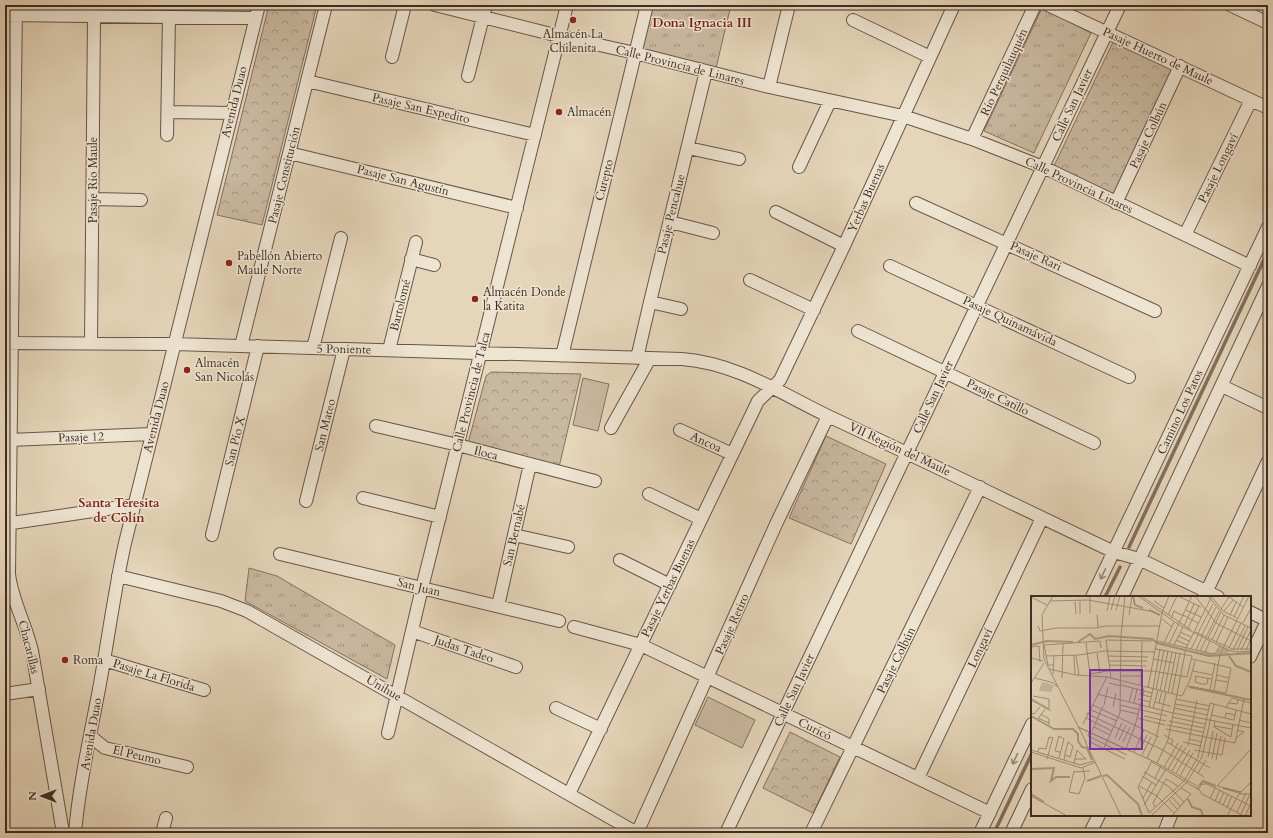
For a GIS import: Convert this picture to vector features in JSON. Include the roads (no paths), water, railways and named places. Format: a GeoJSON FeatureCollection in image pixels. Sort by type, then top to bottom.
{"type":"FeatureCollection","features":[{"type":"Feature","properties":{"kind":"street","name":"Avenida Duao"},"geometry":{"type":"LineString","coordinates":[[75,833],[78,800],[118,576],[151,434],[259,5]]}},
{"type":"Feature","properties":{"kind":"street","name":"Pasaje Constitución"},"geometry":{"type":"LineString","coordinates":[[241,346],[326,5]]}},
{"type":"Feature","properties":{"kind":"street"},"geometry":{"type":"LineString","coordinates":[[392,57],[405,5]]}},
{"type":"Feature","properties":{"kind":"street","name":"Calle Provincia de Linares"},"geometry":{"type":"LineString","coordinates":[[435,5],[769,87],[903,116]]}},
{"type":"Feature","properties":{"kind":"street"},"geometry":{"type":"LineString","coordinates":[[468,76],[486,5]]}},
{"type":"Feature","properties":{"kind":"street","name":"Calle Provincia de Talca"},"geometry":{"type":"LineString","coordinates":[[388,733],[422,588],[567,5]]}},
{"type":"Feature","properties":{"kind":"street","name":"Curepto"},"geometry":{"type":"LineString","coordinates":[[562,356],[647,5]]}},
{"type":"Feature","properties":{"kind":"street"},"geometry":{"type":"LineString","coordinates":[[769,87],[789,5]]}},
{"type":"Feature","properties":{"kind":"street","name":"Yerbas Buenas"},"geometry":{"type":"LineString","coordinates":[[773,387],[780,380],[814,310],[954,5]]}},
{"type":"Feature","properties":{"kind":"street","name":"Río Perquilauquén"},"geometry":{"type":"LineString","coordinates":[[972,139],[1035,5]]}},
{"type":"Feature","properties":{"kind":"street","name":"Pasaje Huerto de Maule"},"geometry":{"type":"LineString","coordinates":[[1048,5],[1268,108]]}},
{"type":"Feature","properties":{"kind":"street","name":"Calle San Javier"},"geometry":{"type":"LineString","coordinates":[[726,833],[1120,5]]}},
{"type":"Feature","properties":{"kind":"street"},"geometry":{"type":"LineString","coordinates":[[1230,5],[1268,23]]}},
{"type":"Feature","properties":{"kind":"street"},"geometry":{"type":"LineString","coordinates":[[12,12],[94,16],[255,18]]}},
{"type":"Feature","properties":{"kind":"street","name":"Chacarillas"},"geometry":{"type":"LineString","coordinates":[[12,12],[8,343],[10,440],[7,524],[9,566],[10,582],[15,601],[30,639],[63,833]]}},
{"type":"Feature","properties":{"kind":"street","name":"Pasaje Río Maule"},"geometry":{"type":"LineString","coordinates":[[92,343],[94,16]]}},
{"type":"Feature","properties":{"kind":"street"},"geometry":{"type":"LineString","coordinates":[[167,135],[169,17]]}},
{"type":"Feature","properties":{"kind":"street"},"geometry":{"type":"LineString","coordinates":[[853,20],[930,57]]}},
{"type":"Feature","properties":{"kind":"street","name":"Pasaje Colbún"},"geometry":{"type":"LineString","coordinates":[[1116,203],[1180,66]]}},
{"type":"Feature","properties":{"kind":"street","name":"Pasaje Pencahue"},"geometry":{"type":"LineString","coordinates":[[638,358],[650,302],[706,71]]}},
{"type":"Feature","properties":{"kind":"street","name":"Pasaje San Expedito"},"geometry":{"type":"LineString","coordinates":[[307,81],[535,135]]}},
{"type":"Feature","properties":{"kind":"street","name":"Pasaje Longaví"},"geometry":{"type":"LineString","coordinates":[[1185,235],[1251,100]]}},
{"type":"Feature","properties":{"kind":"street"},"geometry":{"type":"LineString","coordinates":[[799,167],[830,101]]}},
{"type":"Feature","properties":{"kind":"street"},"geometry":{"type":"LineString","coordinates":[[168,112],[232,114]]}},
{"type":"Feature","properties":{"kind":"street","name":"Calle Provincia Linares"},"geometry":{"type":"LineString","coordinates":[[903,116],[972,139],[1043,167],[1250,266]]}},
{"type":"Feature","properties":{"kind":"street"},"geometry":{"type":"LineString","coordinates":[[688,148],[739,160]]}},
{"type":"Feature","properties":{"kind":"street","name":"Pasaje San Agustín"},"geometry":{"type":"LineString","coordinates":[[289,153],[517,208]]}},
{"type":"Feature","properties":{"kind":"street"},"geometry":{"type":"LineString","coordinates":[[93,199],[141,200]]}},
{"type":"Feature","properties":{"kind":"street","name":"Pasaje Rari"},"geometry":{"type":"LineString","coordinates":[[916,203],[1155,311]]}},
{"type":"Feature","properties":{"kind":"street"},"geometry":{"type":"LineString","coordinates":[[776,212],[844,246]]}},
{"type":"Feature","properties":{"kind":"street"},"geometry":{"type":"LineString","coordinates":[[670,222],[713,233]]}},
{"type":"Feature","properties":{"kind":"street","name":"Camino Los Patos"},"geometry":{"type":"LineString","coordinates":[[1092,596],[1268,227]]}},
{"type":"Feature","properties":{"kind":"street"},"geometry":{"type":"LineString","coordinates":[[313,348],[341,238]]}},
{"type":"Feature","properties":{"kind":"street","name":"Bartolomé"},"geometry":{"type":"LineString","coordinates":[[389,350],[416,242]]}},
{"type":"Feature","properties":{"kind":"street"},"geometry":{"type":"LineString","coordinates":[[412,259],[434,265]]}},
{"type":"Feature","properties":{"kind":"street","name":"Pasaje Quinamávida"},"geometry":{"type":"LineString","coordinates":[[890,266],[977,305],[1129,377]]}},
{"type":"Feature","properties":{"kind":"street"},"geometry":{"type":"LineString","coordinates":[[750,280],[814,310]]}},
{"type":"Feature","properties":{"kind":"street"},"geometry":{"type":"LineString","coordinates":[[1122,596],[1268,286]]}},
{"type":"Feature","properties":{"kind":"street"},"geometry":{"type":"LineString","coordinates":[[650,302],[681,309]]}},
{"type":"Feature","properties":{"kind":"street","name":"Pasaje Catillo"},"geometry":{"type":"LineString","coordinates":[[858,331],[1094,443]]}},
{"type":"Feature","properties":{"kind":"street","name":"5 Poniente"},"geometry":{"type":"LineString","coordinates":[[8,343],[174,344],[682,359]]}},
{"type":"Feature","properties":{"kind":"street","name":"San Pío X"},"geometry":{"type":"LineString","coordinates":[[212,535],[258,346]]}},
{"type":"Feature","properties":{"kind":"street","name":"San Mateo"},"geometry":{"type":"LineString","coordinates":[[306,502],[344,349]]}},
{"type":"Feature","properties":{"kind":"street"},"geometry":{"type":"LineString","coordinates":[[611,428],[650,358]]}},
{"type":"Feature","properties":{"kind":"street","name":"VII Región del Maule"},"geometry":{"type":"LineString","coordinates":[[682,359],[723,366],[773,387],[828,416],[907,452],[1114,552],[1139,559],[1206,594]]}},
{"type":"Feature","properties":{"kind":"street"},"geometry":{"type":"LineString","coordinates":[[1222,386],[1268,408]]}},
{"type":"Feature","properties":{"kind":"street","name":"Pasaje Yerbas Buenas"},"geometry":{"type":"LineString","coordinates":[[569,794],[758,401],[773,387]]}},
{"type":"Feature","properties":{"kind":"street","name":"Pasaje Retiro"},"geometry":{"type":"LineString","coordinates":[[637,833],[777,522],[828,416]]}},
{"type":"Feature","properties":{"kind":"street","name":"Iloca"},"geometry":{"type":"LineString","coordinates":[[376,426],[595,481]]}},
{"type":"Feature","properties":{"kind":"street","name":"Ancoa"},"geometry":{"type":"LineString","coordinates":[[680,430],[732,454]]}},
{"type":"Feature","properties":{"kind":"street","name":"Pasaje 12"},"geometry":{"type":"LineString","coordinates":[[10,440],[151,434]]}},
{"type":"Feature","properties":{"kind":"street"},"geometry":{"type":"LineString","coordinates":[[1206,594],[1268,461]]}},
{"type":"Feature","properties":{"kind":"street","name":"San Bernabé"},"geometry":{"type":"LineString","coordinates":[[498,606],[530,464]]}},
{"type":"Feature","properties":{"kind":"street","name":"Pasaje Colbún"},"geometry":{"type":"LineString","coordinates":[[811,833],[980,488]]}},
{"type":"Feature","properties":{"kind":"street"},"geometry":{"type":"LineString","coordinates":[[649,494],[701,519]]}},
{"type":"Feature","properties":{"kind":"street"},"geometry":{"type":"LineString","coordinates":[[363,498],[440,517]]}},
{"type":"Feature","properties":{"kind":"street"},"geometry":{"type":"LineString","coordinates":[[7,524],[134,505]]}},
{"type":"Feature","properties":{"kind":"street","name":"Longaví"},"geometry":{"type":"LineString","coordinates":[[918,778],[1042,518]]}},
{"type":"Feature","properties":{"kind":"street"},"geometry":{"type":"LineString","coordinates":[[514,535],[568,547]]}},
{"type":"Feature","properties":{"kind":"street","name":"San Juan"},"geometry":{"type":"LineString","coordinates":[[280,554],[559,621]]}},
{"type":"Feature","properties":{"kind":"street"},"geometry":{"type":"LineString","coordinates":[[620,560],[670,584]]}},
{"type":"Feature","properties":{"kind":"street","name":"Unihue"},"geometry":{"type":"LineString","coordinates":[[118,576],[222,601],[258,616],[637,833]]}},
{"type":"Feature","properties":{"kind":"street"},"geometry":{"type":"LineString","coordinates":[[1251,612],[1268,620],[1251,655]]}},
{"type":"Feature","properties":{"kind":"street","name":"Curicó"},"geometry":{"type":"LineString","coordinates":[[574,627],[641,645],[990,813]]}},
{"type":"Feature","properties":{"kind":"street","name":"Judas Tadeo"},"geometry":{"type":"LineString","coordinates":[[412,631],[516,667]]}},
{"type":"Feature","properties":{"kind":"street","name":"Pasaje La Florida"},"geometry":{"type":"LineString","coordinates":[[104,660],[204,690]]}},
{"type":"Feature","properties":{"kind":"street"},"geometry":{"type":"LineString","coordinates":[[5,694],[39,689]]}},
{"type":"Feature","properties":{"kind":"street"},"geometry":{"type":"LineString","coordinates":[[556,708],[600,729]]}},
{"type":"Feature","properties":{"kind":"street"},"geometry":{"type":"LineString","coordinates":[[980,833],[1031,726]]}},
{"type":"Feature","properties":{"kind":"street","name":"El Peumo"},"geometry":{"type":"LineString","coordinates":[[90,736],[105,748],[187,766]]}},
{"type":"Feature","properties":{"kind":"street"},"geometry":{"type":"LineString","coordinates":[[1011,833],[1031,791]]}},
{"type":"Feature","properties":{"kind":"street"},"geometry":{"type":"LineString","coordinates":[[1090,833],[1098,816]]}},
{"type":"Feature","properties":{"kind":"street"},"geometry":{"type":"LineString","coordinates":[[1164,833],[1171,816]]}},
{"type":"Feature","properties":{"kind":"street"},"geometry":{"type":"LineString","coordinates":[[162,833],[166,818]]}},
{"type":"Feature","properties":{"kind":"waterway"},"geometry":{"type":"LineString","coordinates":[[1129,547],[1268,251]]}},
{"type":"Feature","properties":{"kind":"waterway"},"geometry":{"type":"LineString","coordinates":[[1106,596],[1120,567]]}},
{"type":"Feature","properties":{"kind":"waterway"},"geometry":{"type":"LineString","coordinates":[[994,833],[1031,755]]}},
{"type":"Feature","properties":{"kind":"place","name":"Almacén La Chilenita"},"geometry":{"type":"Point","coordinates":[573,20]}},
{"type":"Feature","properties":{"kind":"place","name":"Almacén"},"geometry":{"type":"Point","coordinates":[559,112]}},
{"type":"Feature","properties":{"kind":"place","name":"Pabellón Abierto Maule Norte"},"geometry":{"type":"Point","coordinates":[229,263]}},
{"type":"Feature","properties":{"kind":"place","name":"Almacén Donde la Katita"},"geometry":{"type":"Point","coordinates":[475,299]}},
{"type":"Feature","properties":{"kind":"place","name":"Almacén San Nicolás"},"geometry":{"type":"Point","coordinates":[187,370]}},
{"type":"Feature","properties":{"kind":"place","name":"Roma"},"geometry":{"type":"Point","coordinates":[65,660]}},
{"type":"Feature","properties":{"kind":"district","name":"Dona Ignacia III"},"geometry":{"type":"Point","coordinates":[702,23]}},
{"type":"Feature","properties":{"kind":"district","name":"Santa Teresita de Colín"},"geometry":{"type":"Point","coordinates":[119,510]}}]}
